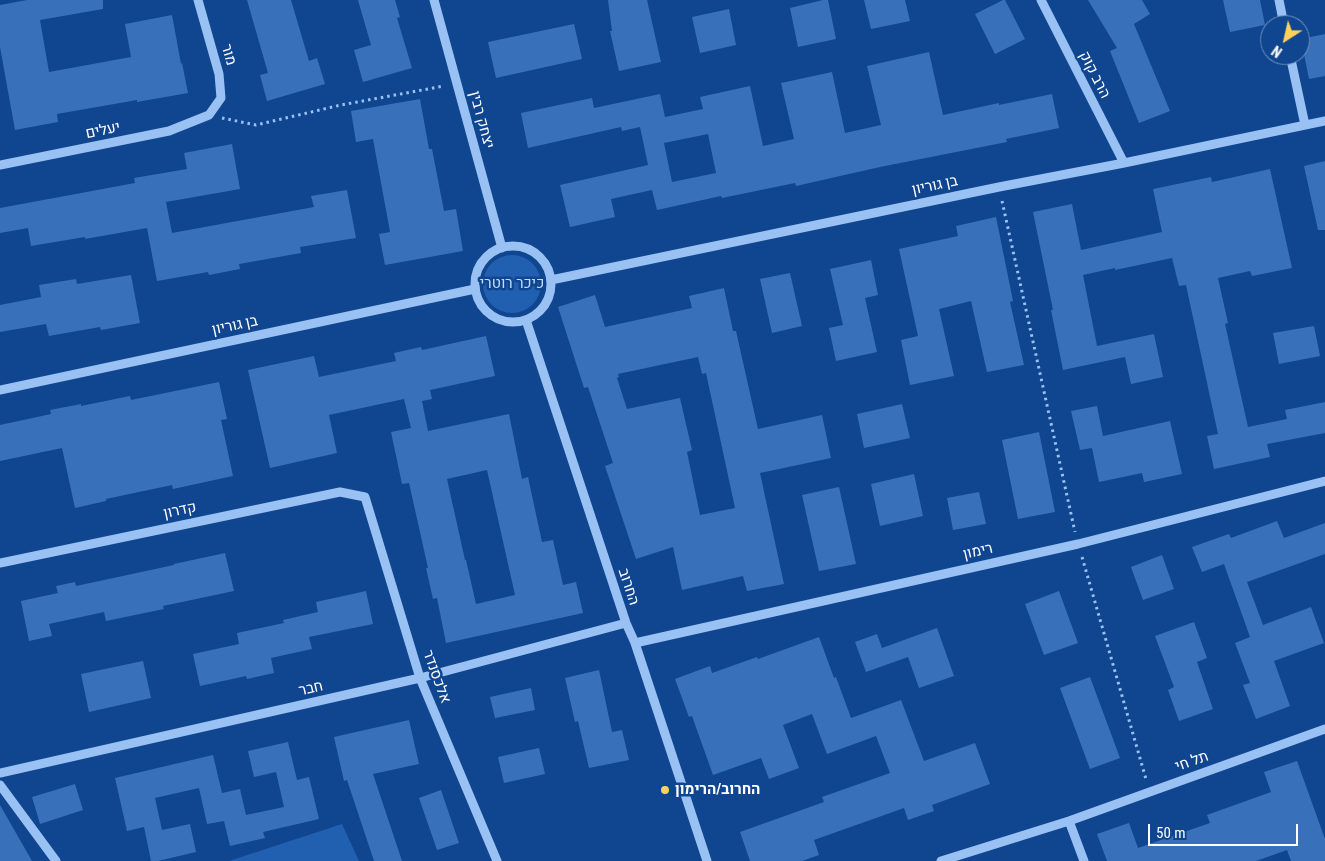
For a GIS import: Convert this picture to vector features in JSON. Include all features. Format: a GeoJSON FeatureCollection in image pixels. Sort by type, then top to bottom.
{"type":"FeatureCollection","features":[{"type":"Feature","properties":{"kind":"street","name":"מור"},"geometry":{"type":"LineString","coordinates":[[198,0],[219,74],[221,98],[209,115]]}},
{"type":"Feature","properties":{"kind":"street","name":"יצחק רבין"},"geometry":{"type":"LineString","coordinates":[[434,0],[502,248]]}},
{"type":"Feature","properties":{"kind":"street","name":"הרב קוק"},"geometry":{"type":"LineString","coordinates":[[1040,0],[1124,163]]}},
{"type":"Feature","properties":{"kind":"street"},"geometry":{"type":"LineString","coordinates":[[1279,0],[1282,15]]}},
{"type":"Feature","properties":{"kind":"street"},"geometry":{"type":"LineString","coordinates":[[1292,65],[1305,125]]}},
{"type":"Feature","properties":{"kind":"street","name":"יעלים"},"geometry":{"type":"LineString","coordinates":[[0,165],[168,131],[209,115]]}},
{"type":"Feature","properties":{"kind":"street","name":"בן גוריון"},"geometry":{"type":"LineString","coordinates":[[551,280],[1325,121]]}},
{"type":"Feature","properties":{"kind":"street"},"geometry":{"type":"LineString","coordinates":[[515,246],[528,249],[539,256],[547,267],[551,280],[551,290],[543,308],[535,316],[526,320],[512,322],[499,320],[488,312],[480,302],[475,289],[476,276],[481,264],[490,254],[502,248],[515,246]]}},
{"type":"Feature","properties":{"kind":"street","name":"בן גוריון"},"geometry":{"type":"LineString","coordinates":[[0,390],[475,289]]}},
{"type":"Feature","properties":{"kind":"street","name":"החרוב"},"geometry":{"type":"LineString","coordinates":[[526,320],[626,623],[636,643],[707,861]]}},
{"type":"Feature","properties":{"kind":"street","name":"רימון"},"geometry":{"type":"LineString","coordinates":[[636,643],[1078,544],[1325,480]]}},
{"type":"Feature","properties":{"kind":"street","name":"קדרון"},"geometry":{"type":"LineString","coordinates":[[0,563],[340,492],[365,497]]}},
{"type":"Feature","properties":{"kind":"street","name":"אלכסנדר"},"geometry":{"type":"LineString","coordinates":[[365,497],[420,678],[497,861]]}},
{"type":"Feature","properties":{"kind":"street","name":"חבר"},"geometry":{"type":"LineString","coordinates":[[0,773],[420,678],[626,623]]}},
{"type":"Feature","properties":{"kind":"street","name":"תל חי"},"geometry":{"type":"LineString","coordinates":[[944,861],[1069,821],[1325,729]]}},
{"type":"Feature","properties":{"kind":"street"},"geometry":{"type":"LineString","coordinates":[[0,785],[56,861]]}},
{"type":"Feature","properties":{"kind":"street"},"geometry":{"type":"LineString","coordinates":[[1069,821],[1084,861]]}},
{"type":"Feature","properties":{"kind":"path"},"geometry":{"type":"LineString","coordinates":[[209,115],[256,125],[340,105],[457,84]]}},
{"type":"Feature","properties":{"kind":"path"},"geometry":{"type":"LineString","coordinates":[[999,187],[1078,544],[1149,792]]}},
{"type":"Feature","properties":{"kind":"green space","name":"כיכר רוטרי"},"geometry":{"type":"Polygon","coordinates":[[[512,255],[523,257],[536,268],[541,284],[539,295],[528,308],[512,313],[501,311],[488,300],[483,284],[485,273],[496,260],[512,255]]]}},
{"type":"Feature","properties":{"kind":"green space"},"geometry":{"type":"Polygon","coordinates":[[[342,824],[359,861],[229,861],[342,824]]]}},
{"type":"Feature","properties":{"kind":"building"},"geometry":{"type":"Polygon","coordinates":[[[27,0],[103,0],[103,9],[40,20],[49,72],[131,57],[125,24],[172,15],[188,93],[57,114],[58,122],[15,130],[0,47],[0,5],[27,0]]]}},
{"type":"Feature","properties":{"kind":"building"},"geometry":{"type":"Polygon","coordinates":[[[247,0],[291,0],[309,61],[317,58],[325,84],[267,101],[260,75],[268,73],[247,0]]]}},
{"type":"Feature","properties":{"kind":"building"},"geometry":{"type":"Polygon","coordinates":[[[358,0],[395,0],[400,17],[397,18],[412,68],[363,82],[354,50],[371,45],[358,0]]]}},
{"type":"Feature","properties":{"kind":"building"},"geometry":{"type":"Polygon","coordinates":[[[608,0],[647,0],[661,62],[619,71],[610,31],[612,31],[608,0]]]}},
{"type":"Feature","properties":{"kind":"building"},"geometry":{"type":"Polygon","coordinates":[[[828,0],[836,39],[798,47],[790,8],[828,0]]]}},
{"type":"Feature","properties":{"kind":"building"},"geometry":{"type":"Polygon","coordinates":[[[864,0],[905,0],[910,21],[871,29],[864,0]]]}},
{"type":"Feature","properties":{"kind":"building"},"geometry":{"type":"Polygon","coordinates":[[[1005,0],[1025,39],[995,54],[975,14],[1005,0]]]}},
{"type":"Feature","properties":{"kind":"building"},"geometry":{"type":"Polygon","coordinates":[[[1088,0],[1142,0],[1150,14],[1134,24],[1170,111],[1139,123],[1110,51],[1117,48],[1088,0]]]}},
{"type":"Feature","properties":{"kind":"building"},"geometry":{"type":"Polygon","coordinates":[[[1223,0],[1260,0],[1263,15],[1260,15],[1260,26],[1230,32],[1223,0]]]}},
{"type":"Feature","properties":{"kind":"building"},"geometry":{"type":"Polygon","coordinates":[[[729,9],[736,45],[700,53],[692,17],[729,9]]]}},
{"type":"Feature","properties":{"kind":"building"},"geometry":{"type":"Polygon","coordinates":[[[574,24],[582,59],[496,78],[488,42],[574,24]]]}},
{"type":"Feature","properties":{"kind":"building"},"geometry":{"type":"Polygon","coordinates":[[[1325,34],[1325,76],[1309,79],[1306,65],[1310,65],[1310,37],[1325,34]]]}},
{"type":"Feature","properties":{"kind":"building"},"geometry":{"type":"Polygon","coordinates":[[[929,52],[943,115],[1052,94],[1059,128],[1006,139],[1007,142],[796,186],[795,183],[657,210],[652,190],[611,199],[615,217],[570,227],[560,185],[648,165],[640,127],[622,131],[621,127],[528,148],[521,113],[592,98],[594,108],[660,94],[665,117],[703,109],[700,97],[750,86],[763,146],[794,139],[781,83],[832,72],[845,133],[881,125],[867,66],[929,52]],[[708,134],[664,143],[672,182],[716,173],[708,134]]]}},
{"type":"Feature","properties":{"kind":"building"},"geometry":{"type":"Polygon","coordinates":[[[420,99],[429,149],[432,149],[444,211],[456,209],[463,251],[385,265],[379,234],[390,232],[373,139],[356,142],[351,111],[420,99]]]}},
{"type":"Feature","properties":{"kind":"building"},"geometry":{"type":"Polygon","coordinates":[[[232,144],[240,189],[166,202],[172,233],[314,207],[311,196],[347,190],[356,238],[300,247],[301,253],[239,264],[240,269],[209,275],[208,272],[157,281],[147,228],[31,246],[28,228],[0,233],[0,208],[135,183],[134,178],[187,169],[184,153],[232,144]]]}},
{"type":"Feature","properties":{"kind":"building"},"geometry":{"type":"Polygon","coordinates":[[[1325,161],[1325,230],[1318,230],[1304,166],[1325,161]]]}},
{"type":"Feature","properties":{"kind":"building"},"geometry":{"type":"Polygon","coordinates":[[[1270,169],[1292,268],[1252,276],[1250,271],[1218,278],[1228,323],[1225,324],[1248,427],[1287,419],[1285,410],[1325,402],[1325,433],[1267,444],[1270,457],[1214,469],[1207,436],[1218,434],[1186,285],[1179,286],[1172,258],[1083,275],[1097,346],[1154,334],[1163,377],[1131,384],[1125,357],[1063,370],[1033,212],[1072,204],[1081,250],[1162,232],[1153,189],[1211,177],[1212,182],[1270,169]]]}},
{"type":"Feature","properties":{"kind":"building"},"geometry":{"type":"Polygon","coordinates":[[[996,217],[1013,301],[1010,302],[1024,365],[987,372],[971,301],[939,309],[954,376],[910,385],[901,340],[918,336],[899,249],[958,236],[956,226],[996,217]]]}},
{"type":"Feature","properties":{"kind":"building"},"geometry":{"type":"Polygon","coordinates":[[[871,260],[878,295],[865,298],[877,352],[836,361],[829,328],[843,325],[830,269],[871,260]]]}},
{"type":"Feature","properties":{"kind":"building"},"geometry":{"type":"Polygon","coordinates":[[[790,273],[802,326],[772,333],[760,279],[790,273]]]}},
{"type":"Feature","properties":{"kind":"building"},"geometry":{"type":"Polygon","coordinates":[[[131,275],[140,323],[101,330],[100,327],[49,336],[46,324],[0,332],[0,305],[41,297],[39,285],[76,279],[77,284],[131,275]]]}},
{"type":"Feature","properties":{"kind":"building"},"geometry":{"type":"Polygon","coordinates":[[[724,288],[733,331],[736,331],[758,429],[822,415],[831,458],[760,473],[784,584],[747,591],[743,576],[682,590],[673,547],[636,559],[605,466],[613,463],[588,387],[584,388],[558,307],[595,295],[605,327],[692,308],[689,296],[724,288]],[[698,357],[618,374],[619,377],[617,378],[627,409],[680,398],[692,450],[687,452],[700,515],[735,508],[706,373],[702,374],[698,357]]]}},
{"type":"Feature","properties":{"kind":"building"},"geometry":{"type":"Polygon","coordinates":[[[1314,326],[1320,356],[1279,364],[1273,333],[1314,326]]]}},
{"type":"Feature","properties":{"kind":"building"},"geometry":{"type":"Polygon","coordinates":[[[486,336],[495,376],[430,390],[432,399],[422,401],[428,431],[509,414],[522,479],[528,477],[542,542],[553,540],[563,585],[576,582],[583,613],[446,643],[437,598],[433,599],[409,483],[402,484],[391,432],[411,428],[404,399],[329,415],[337,453],[270,468],[248,370],[314,356],[319,377],[396,361],[394,353],[421,347],[422,350],[486,336]],[[487,470],[447,479],[476,604],[515,595],[487,470]]]}},
{"type":"Feature","properties":{"kind":"building"},"geometry":{"type":"Polygon","coordinates":[[[219,382],[227,419],[221,420],[233,476],[173,489],[172,485],[106,499],[106,501],[75,508],[62,448],[0,461],[0,425],[51,414],[50,410],[130,396],[131,400],[219,382]]]}},
{"type":"Feature","properties":{"kind":"building"},"geometry":{"type":"Polygon","coordinates":[[[902,404],[910,438],[864,448],[857,414],[902,404]]]}},
{"type":"Feature","properties":{"kind":"building"},"geometry":{"type":"Polygon","coordinates":[[[1097,406],[1103,436],[1170,421],[1182,474],[1144,482],[1142,473],[1099,482],[1092,448],[1080,450],[1071,411],[1097,406]]]}},
{"type":"Feature","properties":{"kind":"building"},"geometry":{"type":"Polygon","coordinates":[[[1039,432],[1055,512],[1018,519],[1002,440],[1039,432]]]}},
{"type":"Feature","properties":{"kind":"building"},"geometry":{"type":"Polygon","coordinates":[[[914,474],[923,516],[880,526],[871,484],[914,474]]]}},
{"type":"Feature","properties":{"kind":"building"},"geometry":{"type":"Polygon","coordinates":[[[839,487],[856,564],[819,571],[802,495],[839,487]]]}},
{"type":"Feature","properties":{"kind":"building"},"geometry":{"type":"Polygon","coordinates":[[[979,492],[986,524],[953,530],[947,498],[979,492]]]}},
{"type":"Feature","properties":{"kind":"building"},"geometry":{"type":"Polygon","coordinates":[[[1277,521],[1284,538],[1325,523],[1325,554],[1247,582],[1263,625],[1311,607],[1324,643],[1274,661],[1290,706],[1256,719],[1243,685],[1250,683],[1235,643],[1250,637],[1224,564],[1202,572],[1192,547],[1229,534],[1231,538],[1277,521]]]}},
{"type":"Feature","properties":{"kind":"building"},"geometry":{"type":"Polygon","coordinates":[[[225,553],[234,591],[163,606],[164,609],[106,621],[104,612],[49,624],[52,636],[29,641],[21,601],[58,593],[56,586],[75,582],[76,586],[225,553]]]}},
{"type":"Feature","properties":{"kind":"building"},"geometry":{"type":"Polygon","coordinates":[[[1162,555],[1174,589],[1143,600],[1131,567],[1162,555]]]}},
{"type":"Feature","properties":{"kind":"building"},"geometry":{"type":"Polygon","coordinates":[[[366,591],[373,624],[309,637],[312,649],[271,658],[274,673],[247,679],[246,676],[200,686],[193,654],[239,644],[237,633],[284,623],[283,620],[318,612],[316,602],[366,591]]]}},
{"type":"Feature","properties":{"kind":"building"},"geometry":{"type":"Polygon","coordinates":[[[1059,591],[1078,643],[1044,655],[1025,604],[1059,591]]]}},
{"type":"Feature","properties":{"kind":"building"},"geometry":{"type":"Polygon","coordinates":[[[1194,622],[1207,658],[1197,662],[1213,709],[1179,721],[1168,690],[1174,687],[1155,636],[1194,622]]]}},
{"type":"Feature","properties":{"kind":"building"},"geometry":{"type":"Polygon","coordinates":[[[937,628],[954,676],[919,688],[908,657],[866,672],[855,642],[877,634],[882,648],[937,628]]]}},
{"type":"Feature","properties":{"kind":"building"},"geometry":{"type":"Polygon","coordinates":[[[819,637],[851,718],[901,700],[924,761],[975,743],[990,784],[932,805],[934,811],[908,820],[904,808],[814,840],[819,855],[802,861],[750,861],[740,832],[824,802],[822,797],[890,773],[876,736],[827,754],[812,714],[783,725],[799,768],[769,779],[761,758],[713,775],[692,716],[689,717],[675,679],[710,666],[712,673],[819,637]]]}},
{"type":"Feature","properties":{"kind":"building"},"geometry":{"type":"Polygon","coordinates":[[[143,661],[151,698],[89,712],[81,674],[143,661]]]}},
{"type":"Feature","properties":{"kind":"building"},"geometry":{"type":"Polygon","coordinates":[[[599,670],[612,732],[622,730],[629,760],[589,768],[578,721],[575,722],[565,678],[599,670]]]}},
{"type":"Feature","properties":{"kind":"building"},"geometry":{"type":"Polygon","coordinates":[[[1090,677],[1120,758],[1090,769],[1060,688],[1090,677]]]}},
{"type":"Feature","properties":{"kind":"building"},"geometry":{"type":"Polygon","coordinates":[[[531,688],[535,710],[495,718],[490,697],[531,688]]]}},
{"type":"Feature","properties":{"kind":"building"},"geometry":{"type":"Polygon","coordinates":[[[409,720],[419,764],[373,774],[402,861],[374,861],[347,780],[344,781],[334,737],[409,720]]]}},
{"type":"Feature","properties":{"kind":"building"},"geometry":{"type":"Polygon","coordinates":[[[288,742],[297,780],[309,777],[319,819],[263,832],[265,838],[230,846],[224,821],[207,824],[199,788],[155,798],[162,830],[190,824],[196,852],[151,861],[144,827],[127,831],[115,778],[213,755],[222,793],[240,789],[246,815],[284,807],[276,772],[254,777],[248,751],[288,742]]]}},
{"type":"Feature","properties":{"kind":"building"},"geometry":{"type":"Polygon","coordinates":[[[539,748],[545,774],[504,783],[498,757],[539,748]]]}},
{"type":"Feature","properties":{"kind":"building"},"geometry":{"type":"Polygon","coordinates":[[[1297,761],[1325,839],[1325,861],[1291,861],[1287,850],[1256,861],[1107,861],[1097,834],[1129,823],[1138,848],[1210,823],[1207,815],[1271,792],[1264,772],[1297,761]]]}},
{"type":"Feature","properties":{"kind":"building"},"geometry":{"type":"Polygon","coordinates":[[[75,784],[83,810],[40,824],[32,797],[75,784]]]}},
{"type":"Feature","properties":{"kind":"building"},"geometry":{"type":"Polygon","coordinates":[[[441,790],[459,843],[437,850],[419,798],[441,790]]]}},
{"type":"Feature","properties":{"kind":"building"},"geometry":{"type":"Polygon","coordinates":[[[0,805],[32,861],[0,861],[0,805]]]}},
{"type":"Feature","properties":{"kind":"place","name":"החרוב/הרימון"},"geometry":{"type":"Point","coordinates":[665,790]}}]}
